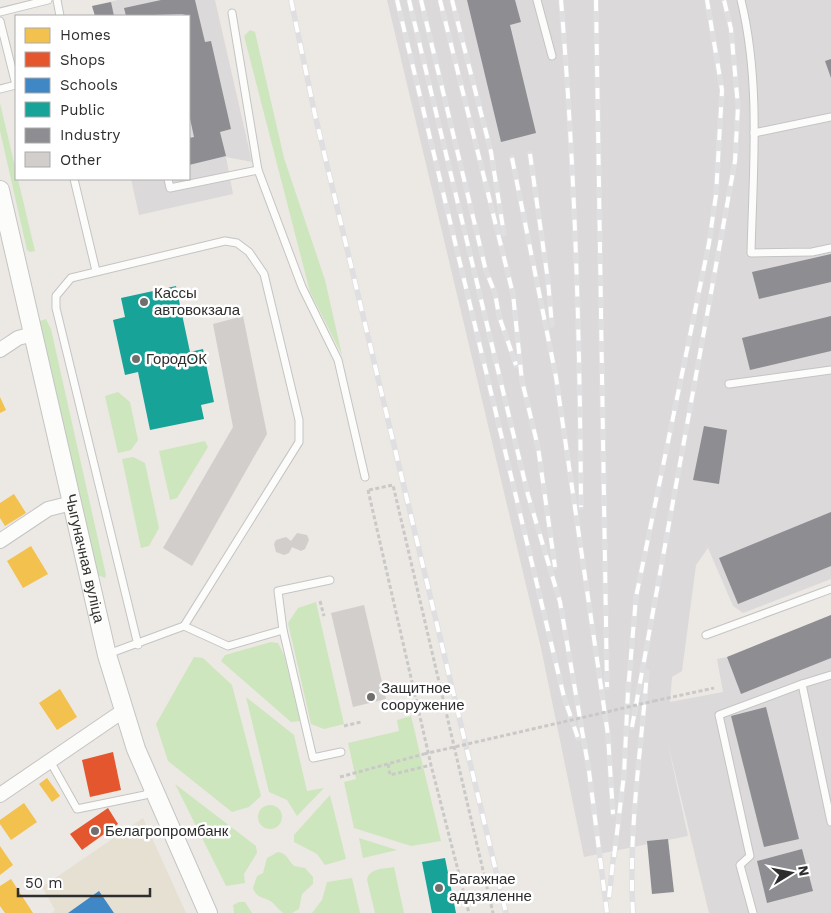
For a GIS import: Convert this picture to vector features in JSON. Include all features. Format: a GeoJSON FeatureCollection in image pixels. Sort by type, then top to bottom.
{"type":"FeatureCollection","features":[{"type":"Feature","properties":{"kind":"street","name":"Чыгуначная вуліца"},"geometry":{"type":"LineString","coordinates":[[0,190],[5,240],[33,334],[107,655],[136,749],[208,913]]}},
{"type":"Feature","properties":{"kind":"street"},"geometry":{"type":"LineString","coordinates":[[0,350],[18,338],[33,334]]}},
{"type":"Feature","properties":{"kind":"street"},"geometry":{"type":"LineString","coordinates":[[0,541],[48,509],[72,503]]}},
{"type":"Feature","properties":{"kind":"street"},"geometry":{"type":"LineString","coordinates":[[0,795],[124,711]]}},
{"type":"Feature","properties":{"kind":"lane"},"geometry":{"type":"LineString","coordinates":[[0,12],[48,0]]}},
{"type":"Feature","properties":{"kind":"lane"},"geometry":{"type":"LineString","coordinates":[[57,0],[60,15]]}},
{"type":"Feature","properties":{"kind":"lane"},"geometry":{"type":"LineString","coordinates":[[537,0],[552,56]]}},
{"type":"Feature","properties":{"kind":"lane"},"geometry":{"type":"LineString","coordinates":[[741,0],[749,34],[754,133],[751,254],[812,252],[831,248]]}},
{"type":"Feature","properties":{"kind":"lane"},"geometry":{"type":"LineString","coordinates":[[232,13],[258,170],[302,287],[338,360],[365,477]]}},
{"type":"Feature","properties":{"kind":"lane"},"geometry":{"type":"LineString","coordinates":[[0,21],[15,81]]}},
{"type":"Feature","properties":{"kind":"lane"},"geometry":{"type":"LineString","coordinates":[[0,89],[15,85]]}},
{"type":"Feature","properties":{"kind":"lane"},"geometry":{"type":"LineString","coordinates":[[754,133],[831,117]]}},
{"type":"Feature","properties":{"kind":"lane"},"geometry":{"type":"LineString","coordinates":[[168,180],[170,188],[258,170]]}},
{"type":"Feature","properties":{"kind":"lane"},"geometry":{"type":"LineString","coordinates":[[74,180],[96,271]]}},
{"type":"Feature","properties":{"kind":"lane"},"geometry":{"type":"LineString","coordinates":[[107,655],[138,645],[184,626],[299,442],[299,420],[264,274],[249,252],[237,244],[225,241],[71,278],[56,296],[56,308],[138,645]]}},
{"type":"Feature","properties":{"kind":"lane"},"geometry":{"type":"LineString","coordinates":[[729,384],[831,370]]}},
{"type":"Feature","properties":{"kind":"lane"},"geometry":{"type":"LineString","coordinates":[[330,580],[278,591],[282,630],[313,758],[341,752]]}},
{"type":"Feature","properties":{"kind":"lane"},"geometry":{"type":"LineString","coordinates":[[706,635],[831,589]]}},
{"type":"Feature","properties":{"kind":"lane"},"geometry":{"type":"LineString","coordinates":[[184,626],[228,646],[282,630]]}},
{"type":"Feature","properties":{"kind":"lane"},"geometry":{"type":"LineString","coordinates":[[753,913],[740,865],[750,856],[719,715],[831,674]]}},
{"type":"Feature","properties":{"kind":"lane"},"geometry":{"type":"LineString","coordinates":[[802,684],[831,822]]}},
{"type":"Feature","properties":{"kind":"lane"},"geometry":{"type":"LineString","coordinates":[[50,761],[77,809],[145,794],[153,788]]}},
{"type":"Feature","properties":{"kind":"path"},"geometry":{"type":"LineString","coordinates":[[365,477],[431,765],[469,913]]}},
{"type":"Feature","properties":{"kind":"path"},"geometry":{"type":"LineString","coordinates":[[368,490],[394,485],[493,913]]}},
{"type":"Feature","properties":{"kind":"path"},"geometry":{"type":"LineString","coordinates":[[320,601],[324,616]]}},
{"type":"Feature","properties":{"kind":"path"},"geometry":{"type":"LineString","coordinates":[[340,776],[714,688]]}},
{"type":"Feature","properties":{"kind":"path"},"geometry":{"type":"LineString","coordinates":[[344,726],[361,722]]}},
{"type":"Feature","properties":{"kind":"path"},"geometry":{"type":"LineString","coordinates":[[388,764],[390,774],[431,765]]}},
{"type":"Feature","properties":{"kind":"shaded area"},"geometry":{"type":"Polygon","coordinates":[[[118,0],[215,0],[252,162],[226,157],[233,194],[139,215],[131,180],[190,180],[190,15],[95,15],[92,6],[118,0]]]}},
{"type":"Feature","properties":{"kind":"shaded area"},"geometry":{"type":"Polygon","coordinates":[[[387,0],[831,0],[831,579],[743,613],[733,606],[708,548],[696,565],[682,671],[672,677],[670,702],[723,692],[717,659],[727,657],[831,615],[831,913],[709,913],[667,740],[688,836],[584,857],[541,648],[387,0]]]}},
{"type":"Feature","properties":{"kind":"shaded area"},"geometry":{"type":"Polygon","coordinates":[[[143,818],[186,913],[52,913],[55,910],[42,887],[143,818]]]}},
{"type":"Feature","properties":{"kind":"green space"},"geometry":{"type":"Polygon","coordinates":[[[250,30],[255,32],[284,158],[325,280],[342,355],[310,292],[244,36],[250,30]]]}},
{"type":"Feature","properties":{"kind":"green space"},"geometry":{"type":"Polygon","coordinates":[[[0,103],[15,166],[15,180],[18,180],[35,251],[30,252],[27,250],[0,131],[0,103]]]}},
{"type":"Feature","properties":{"kind":"green space"},"geometry":{"type":"Polygon","coordinates":[[[46,319],[51,329],[106,575],[105,578],[98,575],[40,321],[46,319]]]}},
{"type":"Feature","properties":{"kind":"green space"},"geometry":{"type":"Polygon","coordinates":[[[118,392],[130,402],[138,440],[131,450],[118,453],[105,396],[118,392]]]}},
{"type":"Feature","properties":{"kind":"green space"},"geometry":{"type":"Polygon","coordinates":[[[205,441],[208,447],[177,498],[170,500],[159,451],[205,441]]]}},
{"type":"Feature","properties":{"kind":"green space"},"geometry":{"type":"Polygon","coordinates":[[[133,457],[145,463],[159,528],[149,546],[141,548],[122,459],[133,457]]]}},
{"type":"Feature","properties":{"kind":"green space"},"geometry":{"type":"Polygon","coordinates":[[[316,602],[344,724],[324,729],[311,724],[288,623],[298,608],[316,602]]]}},
{"type":"Feature","properties":{"kind":"green space"},"geometry":{"type":"Polygon","coordinates":[[[271,642],[278,643],[284,655],[300,721],[291,722],[221,661],[225,655],[271,642]]]}},
{"type":"Feature","properties":{"kind":"green space"},"geometry":{"type":"Polygon","coordinates":[[[194,657],[203,658],[232,685],[261,796],[249,807],[232,812],[168,761],[156,724],[194,657]]]}},
{"type":"Feature","properties":{"kind":"green space"},"geometry":{"type":"Polygon","coordinates":[[[246,697],[294,735],[307,791],[324,788],[297,816],[287,800],[269,792],[246,697]]]}},
{"type":"Feature","properties":{"kind":"green space"},"geometry":{"type":"Polygon","coordinates":[[[411,716],[441,841],[411,846],[354,828],[344,782],[356,779],[348,743],[399,731],[397,720],[411,716]]]}},
{"type":"Feature","properties":{"kind":"green space"},"geometry":{"type":"Polygon","coordinates":[[[175,784],[256,846],[257,853],[244,874],[245,883],[226,886],[175,784]]]}},
{"type":"Feature","properties":{"kind":"green space"},"geometry":{"type":"Polygon","coordinates":[[[330,795],[346,859],[325,865],[317,854],[294,842],[294,835],[330,795]]]}},
{"type":"Feature","properties":{"kind":"green space"},"geometry":{"type":"Polygon","coordinates":[[[270,805],[279,808],[282,817],[279,826],[270,829],[261,826],[258,817],[261,808],[270,805]]]}},
{"type":"Feature","properties":{"kind":"green space"},"geometry":{"type":"Polygon","coordinates":[[[359,838],[397,850],[363,858],[359,838]]]}},
{"type":"Feature","properties":{"kind":"green space"},"geometry":{"type":"Polygon","coordinates":[[[278,852],[285,855],[294,866],[305,868],[313,877],[313,884],[302,894],[299,909],[292,913],[283,913],[273,903],[259,896],[253,888],[257,876],[263,873],[267,858],[278,852]]]}},
{"type":"Feature","properties":{"kind":"green space"},"geometry":{"type":"Polygon","coordinates":[[[394,867],[404,913],[375,913],[367,880],[368,876],[374,871],[394,867]]]}},
{"type":"Feature","properties":{"kind":"green space"},"geometry":{"type":"Polygon","coordinates":[[[352,878],[360,913],[312,913],[322,900],[327,882],[352,878]]]}},
{"type":"Feature","properties":{"kind":"green space"},"geometry":{"type":"Polygon","coordinates":[[[245,902],[252,913],[234,913],[233,905],[245,902]]]}},
{"type":"Feature","properties":{"kind":"building: Homes"},"geometry":{"type":"Polygon","coordinates":[[[0,397],[6,410],[0,413],[0,397]]]}},
{"type":"Feature","properties":{"kind":"building: Homes"},"geometry":{"type":"Polygon","coordinates":[[[14,494],[26,513],[5,526],[0,518],[0,503],[14,494]]]}},
{"type":"Feature","properties":{"kind":"building: Homes"},"geometry":{"type":"Polygon","coordinates":[[[31,546],[48,574],[23,588],[7,561],[31,546]]]}},
{"type":"Feature","properties":{"kind":"building: Homes"},"geometry":{"type":"Polygon","coordinates":[[[60,689],[77,717],[57,730],[39,703],[60,689]]]}},
{"type":"Feature","properties":{"kind":"building: Homes"},"geometry":{"type":"Polygon","coordinates":[[[47,778],[60,796],[52,802],[39,784],[47,778]]]}},
{"type":"Feature","properties":{"kind":"building: Homes"},"geometry":{"type":"Polygon","coordinates":[[[24,803],[37,822],[11,840],[0,824],[0,820],[24,803]]]}},
{"type":"Feature","properties":{"kind":"building: Homes"},"geometry":{"type":"Polygon","coordinates":[[[0,846],[13,865],[0,875],[0,846]]]}},
{"type":"Feature","properties":{"kind":"building: Homes"},"geometry":{"type":"Polygon","coordinates":[[[11,879],[33,913],[5,913],[0,906],[0,886],[11,879]]]}},
{"type":"Feature","properties":{"kind":"building: Shops"},"geometry":{"type":"Polygon","coordinates":[[[113,752],[121,790],[90,797],[82,760],[113,752]]]}},
{"type":"Feature","properties":{"kind":"building: Shops"},"geometry":{"type":"Polygon","coordinates":[[[108,808],[118,824],[82,850],[70,834],[108,808]]]}},
{"type":"Feature","properties":{"kind":"building: Schools"},"geometry":{"type":"Polygon","coordinates":[[[99,891],[114,913],[68,913],[99,891]]]}},
{"type":"Feature","properties":{"kind":"building: Public"},"geometry":{"type":"Polygon","coordinates":[[[176,286],[190,352],[203,349],[214,402],[201,405],[204,419],[150,430],[138,372],[125,375],[113,320],[125,317],[121,298],[176,286]]]}},
{"type":"Feature","properties":{"kind":"building: Public","name":"Багажнае аддзяленне"},"geometry":{"type":"Polygon","coordinates":[[[445,858],[456,913],[432,913],[422,862],[445,858]]]}},
{"type":"Feature","properties":{"kind":"building: Industry"},"geometry":{"type":"Polygon","coordinates":[[[161,0],[195,0],[205,42],[211,41],[231,129],[220,132],[226,156],[190,165],[190,138],[194,137],[190,119],[190,15],[126,15],[124,8],[161,0]]]}},
{"type":"Feature","properties":{"kind":"building: Industry"},"geometry":{"type":"Polygon","coordinates":[[[467,0],[515,0],[521,22],[510,25],[536,133],[501,142],[467,0]]]}},
{"type":"Feature","properties":{"kind":"building: Industry"},"geometry":{"type":"Polygon","coordinates":[[[111,2],[114,15],[95,15],[92,6],[111,2]]]}},
{"type":"Feature","properties":{"kind":"building: Industry"},"geometry":{"type":"Polygon","coordinates":[[[831,59],[831,78],[825,61],[831,59]]]}},
{"type":"Feature","properties":{"kind":"building: Industry"},"geometry":{"type":"Polygon","coordinates":[[[831,254],[831,282],[759,299],[752,272],[831,254]]]}},
{"type":"Feature","properties":{"kind":"building: Industry"},"geometry":{"type":"Polygon","coordinates":[[[831,316],[831,351],[750,370],[742,338],[831,316]]]}},
{"type":"Feature","properties":{"kind":"building: Industry"},"geometry":{"type":"Polygon","coordinates":[[[704,426],[727,430],[719,484],[693,480],[704,426]]]}},
{"type":"Feature","properties":{"kind":"building: Industry"},"geometry":{"type":"Polygon","coordinates":[[[831,512],[831,566],[738,604],[719,558],[831,512]]]}},
{"type":"Feature","properties":{"kind":"building: Industry"},"geometry":{"type":"Polygon","coordinates":[[[831,615],[831,658],[741,694],[727,657],[831,615]]]}},
{"type":"Feature","properties":{"kind":"building: Industry"},"geometry":{"type":"Polygon","coordinates":[[[766,707],[799,839],[764,847],[731,716],[766,707]]]}},
{"type":"Feature","properties":{"kind":"building: Industry"},"geometry":{"type":"Polygon","coordinates":[[[668,839],[674,892],[652,894],[647,841],[668,839]]]}},
{"type":"Feature","properties":{"kind":"building: Industry"},"geometry":{"type":"Polygon","coordinates":[[[802,849],[813,891],[767,903],[757,861],[802,849]]]}},
{"type":"Feature","properties":{"kind":"building: Other"},"geometry":{"type":"Polygon","coordinates":[[[243,316],[267,434],[192,566],[163,548],[233,427],[213,324],[243,316]]]}},
{"type":"Feature","properties":{"kind":"building: Other"},"geometry":{"type":"Polygon","coordinates":[[[297,533],[307,535],[309,540],[305,549],[301,551],[292,547],[289,553],[284,555],[276,552],[274,544],[276,540],[286,537],[291,541],[297,533]]]}},
{"type":"Feature","properties":{"kind":"building: Other"},"geometry":{"type":"Polygon","coordinates":[[[364,605],[386,699],[353,707],[331,613],[364,605]]]}},
{"type":"Feature","properties":{"kind":"railway"},"geometry":{"type":"LineString","coordinates":[[291,0],[315,115],[506,913]]}},
{"type":"Feature","properties":{"kind":"railway"},"geometry":{"type":"LineString","coordinates":[[397,0],[564,697],[578,738]]}},
{"type":"Feature","properties":{"kind":"railway"},"geometry":{"type":"LineString","coordinates":[[409,0],[528,495],[560,602],[589,771],[607,913]]}},
{"type":"Feature","properties":{"kind":"railway"},"geometry":{"type":"LineString","coordinates":[[421,0],[486,271],[495,293],[499,316],[516,365]]}},
{"type":"Feature","properties":{"kind":"railway"},"geometry":{"type":"LineString","coordinates":[[440,0],[513,294],[522,381],[538,447],[555,567]]}},
{"type":"Feature","properties":{"kind":"railway"},"geometry":{"type":"LineString","coordinates":[[452,0],[491,152],[504,234]]}},
{"type":"Feature","properties":{"kind":"railway"},"geometry":{"type":"LineString","coordinates":[[561,0],[576,254],[581,507]]}},
{"type":"Feature","properties":{"kind":"railway"},"geometry":{"type":"LineString","coordinates":[[596,0],[607,687]]}},
{"type":"Feature","properties":{"kind":"railway"},"geometry":{"type":"LineString","coordinates":[[614,857],[624,775],[628,691],[636,597],[709,243],[716,195],[722,90],[707,0]]}},
{"type":"Feature","properties":{"kind":"railway"},"geometry":{"type":"LineString","coordinates":[[632,727],[735,161],[738,106],[731,29],[724,0]]}},
{"type":"Feature","properties":{"kind":"railway"},"geometry":{"type":"LineString","coordinates":[[530,154],[548,281],[552,325]]}},
{"type":"Feature","properties":{"kind":"railway"},"geometry":{"type":"LineString","coordinates":[[512,158],[556,377],[608,735],[613,814]]}},
{"type":"Feature","properties":{"kind":"railway"},"geometry":{"type":"LineString","coordinates":[[633,913],[632,853],[647,672]]}},
{"type":"Feature","properties":{"kind":"railway"},"geometry":{"type":"LineString","coordinates":[[609,897],[614,852]]}},
{"type":"Feature","properties":{"kind":"place","name":"Кассы автовокзала"},"geometry":{"type":"Point","coordinates":[144,302]}},
{"type":"Feature","properties":{"kind":"place","name":"ГородОК"},"geometry":{"type":"Point","coordinates":[136,359]}},
{"type":"Feature","properties":{"kind":"place","name":"Защитное сооружение"},"geometry":{"type":"Point","coordinates":[371,697]}},
{"type":"Feature","properties":{"kind":"place","name":"Белагропромбанк"},"geometry":{"type":"Point","coordinates":[95,831]}},
{"type":"Feature","properties":{"kind":"place","name":"Багажнае аддзяленне"},"geometry":{"type":"Point","coordinates":[439,888]}}]}
